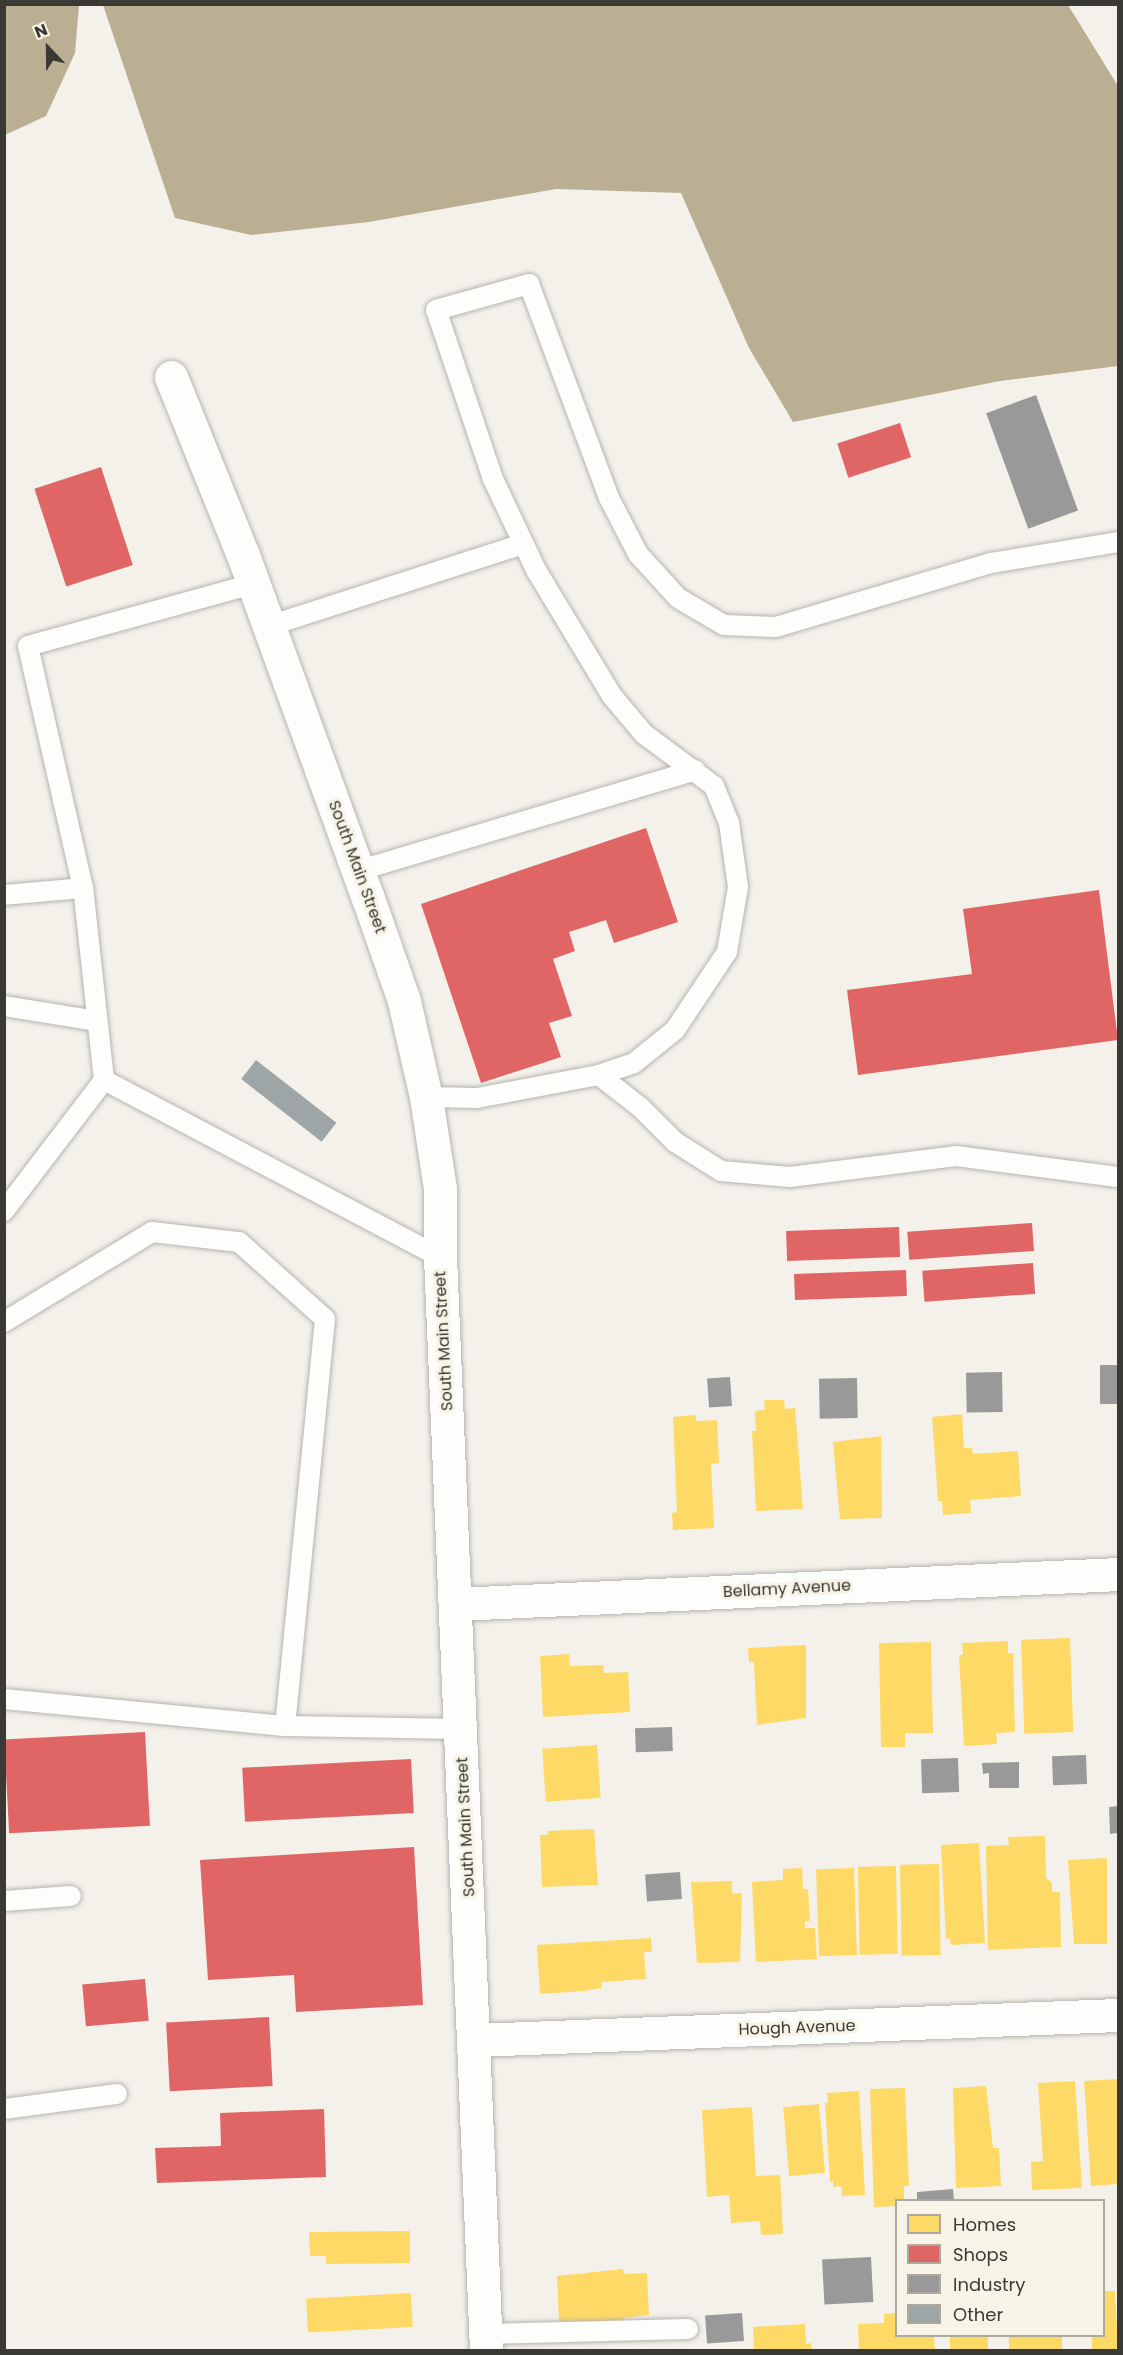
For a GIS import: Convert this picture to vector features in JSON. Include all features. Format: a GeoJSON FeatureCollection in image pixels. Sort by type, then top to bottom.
{"type":"FeatureCollection","features":[{"type":"Feature","properties":{"kind":"street","name":"South Main Street"},"geometry":{"type":"LineString","coordinates":[[171,377],[269,626],[404,1001],[426,1097],[440,1189],[440,1257],[476,2040],[486,2342]]}},
{"type":"Feature","properties":{"kind":"street","name":"Bellamy Avenue"},"geometry":{"type":"LineString","coordinates":[[456,1604],[1119,1574]]}},
{"type":"Feature","properties":{"kind":"street","name":"Hough Avenue"},"geometry":{"type":"LineString","coordinates":[[476,2040],[1119,2015]]}},
{"type":"Feature","properties":{"kind":"lane"},"geometry":{"type":"LineString","coordinates":[[426,1097],[477,1098],[599,1075],[634,1063],[675,1030],[727,952],[738,887],[729,823],[714,786],[644,734],[612,696],[523,544],[493,479],[436,310],[529,284],[609,498],[638,555],[678,598],[724,625],[776,627],[991,563],[1119,542]]}},
{"type":"Feature","properties":{"kind":"lane"},"geometry":{"type":"LineString","coordinates":[[269,626],[523,544]]}},
{"type":"Feature","properties":{"kind":"lane"},"geometry":{"type":"LineString","coordinates":[[4,1211],[104,1080],[83,888],[28,646],[253,584]]}},
{"type":"Feature","properties":{"kind":"lane"},"geometry":{"type":"LineString","coordinates":[[357,871],[695,770]]}},
{"type":"Feature","properties":{"kind":"lane"},"geometry":{"type":"LineString","coordinates":[[4,895],[83,888]]}},
{"type":"Feature","properties":{"kind":"lane"},"geometry":{"type":"LineString","coordinates":[[4,1006],[97,1021]]}},
{"type":"Feature","properties":{"kind":"lane"},"geometry":{"type":"LineString","coordinates":[[599,1075],[640,1107],[675,1142],[721,1171],[790,1178],[956,1156],[1119,1177]]}},
{"type":"Feature","properties":{"kind":"lane"},"geometry":{"type":"LineString","coordinates":[[104,1080],[440,1257]]}},
{"type":"Feature","properties":{"kind":"lane"},"geometry":{"type":"LineString","coordinates":[[4,1322],[152,1232],[239,1242],[325,1319],[285,1726]]}},
{"type":"Feature","properties":{"kind":"lane"},"geometry":{"type":"LineString","coordinates":[[4,1699],[285,1726],[462,1729]]}},
{"type":"Feature","properties":{"kind":"lane"},"geometry":{"type":"LineString","coordinates":[[4,1902],[71,1896]]}},
{"type":"Feature","properties":{"kind":"lane"},"geometry":{"type":"LineString","coordinates":[[4,2109],[117,2094]]}},
{"type":"Feature","properties":{"kind":"lane"},"geometry":{"type":"LineString","coordinates":[[486,2342],[688,2329]]}},
{"type":"Feature","properties":{"kind":"shaded area"},"geometry":{"type":"Polygon","coordinates":[[[4,5],[79,5],[75,53],[46,116],[5,135],[4,5]]]}},
{"type":"Feature","properties":{"kind":"shaded area"},"geometry":{"type":"Polygon","coordinates":[[[103,5],[1068,5],[1118,86],[1118,366],[1000,381],[793,422],[749,348],[681,193],[556,189],[369,222],[251,235],[175,218],[103,5]]]}},
{"type":"Feature","properties":{"kind":"building: Homes"},"geometry":{"type":"Polygon","coordinates":[[[764,1400],[784,1400],[785,1409],[795,1408],[803,1509],[756,1511],[752,1431],[756,1431],[755,1411],[765,1410],[764,1400]]]}},
{"type":"Feature","properties":{"kind":"building: Homes"},"geometry":{"type":"Polygon","coordinates":[[[962,1414],[964,1448],[972,1448],[973,1454],[1018,1451],[1021,1496],[970,1500],[971,1513],[943,1515],[942,1501],[938,1501],[932,1417],[962,1414]]]}},
{"type":"Feature","properties":{"kind":"building: Homes"},"geometry":{"type":"Polygon","coordinates":[[[696,1415],[696,1421],[717,1420],[719,1463],[711,1464],[714,1528],[673,1530],[672,1513],[677,1512],[673,1417],[696,1415]]]}},
{"type":"Feature","properties":{"kind":"building: Homes"},"geometry":{"type":"Polygon","coordinates":[[[881,1436],[882,1518],[840,1519],[833,1442],[881,1436]]]}},
{"type":"Feature","properties":{"kind":"building: Homes"},"geometry":{"type":"Polygon","coordinates":[[[1070,1638],[1073,1732],[1024,1734],[1021,1640],[1070,1638]]]}},
{"type":"Feature","properties":{"kind":"building: Homes"},"geometry":{"type":"Polygon","coordinates":[[[1008,1641],[1008,1653],[1013,1653],[1015,1732],[996,1733],[997,1744],[964,1746],[959,1655],[963,1655],[962,1643],[1008,1641]]]}},
{"type":"Feature","properties":{"kind":"building: Homes"},"geometry":{"type":"Polygon","coordinates":[[[931,1642],[933,1733],[905,1733],[905,1747],[881,1747],[879,1643],[931,1642]]]}},
{"type":"Feature","properties":{"kind":"building: Homes"},"geometry":{"type":"Polygon","coordinates":[[[806,1645],[806,1718],[757,1725],[754,1662],[749,1662],[748,1648],[806,1645]]]}},
{"type":"Feature","properties":{"kind":"building: Homes"},"geometry":{"type":"Polygon","coordinates":[[[569,1654],[570,1666],[603,1665],[604,1673],[628,1672],[630,1712],[543,1717],[540,1656],[569,1654]]]}},
{"type":"Feature","properties":{"kind":"building: Homes"},"geometry":{"type":"Polygon","coordinates":[[[597,1745],[601,1798],[546,1802],[542,1749],[597,1745]]]}},
{"type":"Feature","properties":{"kind":"building: Homes"},"geometry":{"type":"Polygon","coordinates":[[[594,1829],[598,1885],[542,1887],[540,1835],[548,1835],[547,1831],[594,1829]]]}},
{"type":"Feature","properties":{"kind":"building: Homes"},"geometry":{"type":"Polygon","coordinates":[[[1045,1836],[1046,1878],[1052,1883],[1052,1892],[1060,1892],[1061,1947],[988,1950],[986,1846],[1009,1845],[1008,1837],[1045,1836]]]}},
{"type":"Feature","properties":{"kind":"building: Homes"},"geometry":{"type":"Polygon","coordinates":[[[979,1843],[985,1943],[951,1945],[950,1938],[946,1939],[941,1845],[979,1843]]]}},
{"type":"Feature","properties":{"kind":"building: Homes"},"geometry":{"type":"Polygon","coordinates":[[[1107,1858],[1107,1944],[1074,1944],[1068,1860],[1107,1858]]]}},
{"type":"Feature","properties":{"kind":"building: Homes"},"geometry":{"type":"Polygon","coordinates":[[[939,1864],[941,1955],[902,1956],[900,1865],[939,1864]]]}},
{"type":"Feature","properties":{"kind":"building: Homes"},"geometry":{"type":"Polygon","coordinates":[[[896,1866],[898,1954],[860,1955],[858,1867],[896,1866]]]}},
{"type":"Feature","properties":{"kind":"building: Homes"},"geometry":{"type":"Polygon","coordinates":[[[802,1868],[803,1889],[808,1889],[810,1921],[805,1921],[805,1928],[815,1928],[817,1959],[756,1962],[752,1882],[783,1880],[783,1869],[802,1868]]]}},
{"type":"Feature","properties":{"kind":"building: Homes"},"geometry":{"type":"Polygon","coordinates":[[[854,1868],[857,1955],[819,1956],[816,1869],[854,1868]]]}},
{"type":"Feature","properties":{"kind":"building: Homes"},"geometry":{"type":"Polygon","coordinates":[[[732,1881],[732,1894],[742,1893],[740,1962],[697,1963],[691,1882],[732,1881]]]}},
{"type":"Feature","properties":{"kind":"building: Homes"},"geometry":{"type":"Polygon","coordinates":[[[651,1938],[652,1952],[644,1952],[646,1979],[601,1982],[602,1988],[540,1994],[537,1945],[651,1938]]]}},
{"type":"Feature","properties":{"kind":"building: Homes"},"geometry":{"type":"Polygon","coordinates":[[[1118,2079],[1118,2184],[1091,2186],[1084,2081],[1118,2079]]]}},
{"type":"Feature","properties":{"kind":"building: Homes"},"geometry":{"type":"Polygon","coordinates":[[[1075,2081],[1082,2188],[1032,2190],[1031,2162],[1043,2161],[1038,2083],[1075,2081]]]}},
{"type":"Feature","properties":{"kind":"building: Homes"},"geometry":{"type":"Polygon","coordinates":[[[986,2086],[993,2148],[999,2148],[1001,2186],[956,2188],[953,2088],[986,2086]]]}},
{"type":"Feature","properties":{"kind":"building: Homes"},"geometry":{"type":"Polygon","coordinates":[[[905,2088],[909,2186],[904,2186],[904,2199],[895,2199],[895,2206],[874,2207],[870,2089],[905,2088]]]}},
{"type":"Feature","properties":{"kind":"building: Homes"},"geometry":{"type":"Polygon","coordinates":[[[859,2091],[865,2195],[842,2196],[841,2186],[833,2187],[833,2181],[830,2182],[825,2103],[828,2103],[827,2093],[859,2091]]]}},
{"type":"Feature","properties":{"kind":"building: Homes"},"geometry":{"type":"Polygon","coordinates":[[[819,2104],[825,2173],[789,2176],[783,2107],[819,2104]]]}},
{"type":"Feature","properties":{"kind":"building: Homes"},"geometry":{"type":"Polygon","coordinates":[[[752,2107],[756,2176],[780,2175],[783,2234],[761,2235],[760,2221],[731,2223],[729,2195],[707,2197],[702,2110],[752,2107]]]}},
{"type":"Feature","properties":{"kind":"building: Homes"},"geometry":{"type":"Polygon","coordinates":[[[410,2231],[410,2263],[326,2264],[326,2256],[310,2256],[309,2232],[410,2231]]]}},
{"type":"Feature","properties":{"kind":"building: Homes"},"geometry":{"type":"Polygon","coordinates":[[[623,2269],[624,2274],[647,2273],[649,2315],[623,2318],[624,2323],[559,2321],[557,2276],[623,2269]]]}},
{"type":"Feature","properties":{"kind":"building: Homes"},"geometry":{"type":"Polygon","coordinates":[[[1105,2291],[1115,2291],[1118,2350],[1092,2350],[1092,2337],[1105,2337],[1105,2291]]]}},
{"type":"Feature","properties":{"kind":"building: Homes"},"geometry":{"type":"Polygon","coordinates":[[[411,2293],[413,2327],[308,2332],[306,2298],[411,2293]]]}},
{"type":"Feature","properties":{"kind":"building: Homes"},"geometry":{"type":"Polygon","coordinates":[[[895,2313],[895,2337],[934,2337],[935,2350],[859,2350],[858,2324],[884,2323],[884,2314],[895,2313]]]}},
{"type":"Feature","properties":{"kind":"building: Homes"},"geometry":{"type":"Polygon","coordinates":[[[805,2324],[806,2344],[811,2343],[812,2350],[754,2350],[753,2327],[805,2324]]]}},
{"type":"Feature","properties":{"kind":"building: Homes"},"geometry":{"type":"Polygon","coordinates":[[[950,2337],[988,2337],[988,2350],[950,2350],[950,2337]]]}},
{"type":"Feature","properties":{"kind":"building: Homes"},"geometry":{"type":"Polygon","coordinates":[[[1009,2337],[1062,2337],[1062,2350],[1009,2350],[1009,2337]]]}},
{"type":"Feature","properties":{"kind":"building: Shops"},"geometry":{"type":"Polygon","coordinates":[[[900,423],[911,457],[848,478],[837,443],[900,423]]]}},
{"type":"Feature","properties":{"kind":"building: Shops"},"geometry":{"type":"Polygon","coordinates":[[[101,467],[133,565],[66,587],[34,489],[101,467]]]}},
{"type":"Feature","properties":{"kind":"building: Shops"},"geometry":{"type":"Polygon","coordinates":[[[646,828],[678,922],[614,943],[606,920],[569,932],[575,951],[553,959],[572,1016],[549,1023],[561,1057],[481,1083],[421,904],[646,828]]]}},
{"type":"Feature","properties":{"kind":"building: Shops"},"geometry":{"type":"Polygon","coordinates":[[[1099,890],[1118,1040],[858,1075],[847,990],[972,974],[963,909],[1099,890]]]}},
{"type":"Feature","properties":{"kind":"building: Shops"},"geometry":{"type":"Polygon","coordinates":[[[1032,1223],[1034,1251],[909,1260],[907,1232],[1032,1223]]]}},
{"type":"Feature","properties":{"kind":"building: Shops"},"geometry":{"type":"Polygon","coordinates":[[[899,1227],[900,1257],[787,1261],[786,1231],[899,1227]]]}},
{"type":"Feature","properties":{"kind":"building: Shops"},"geometry":{"type":"Polygon","coordinates":[[[1033,1263],[1035,1294],[924,1302],[922,1271],[1033,1263]]]}},
{"type":"Feature","properties":{"kind":"building: Shops"},"geometry":{"type":"Polygon","coordinates":[[[906,1270],[907,1296],[795,1300],[794,1274],[906,1270]]]}},
{"type":"Feature","properties":{"kind":"building: Shops"},"geometry":{"type":"Polygon","coordinates":[[[145,1732],[150,1826],[9,1833],[4,1739],[145,1732]]]}},
{"type":"Feature","properties":{"kind":"building: Shops"},"geometry":{"type":"Polygon","coordinates":[[[411,1759],[414,1813],[245,1822],[242,1768],[411,1759]]]}},
{"type":"Feature","properties":{"kind":"building: Shops"},"geometry":{"type":"Polygon","coordinates":[[[414,1847],[423,2005],[296,2012],[294,1975],[208,1980],[200,1860],[414,1847]]]}},
{"type":"Feature","properties":{"kind":"building: Shops"},"geometry":{"type":"Polygon","coordinates":[[[145,1979],[149,2021],[86,2026],[82,1984],[145,1979]]]}},
{"type":"Feature","properties":{"kind":"building: Shops"},"geometry":{"type":"Polygon","coordinates":[[[269,2017],[273,2086],[170,2091],[166,2022],[269,2017]]]}},
{"type":"Feature","properties":{"kind":"building: Shops"},"geometry":{"type":"Polygon","coordinates":[[[324,2109],[326,2177],[157,2183],[155,2148],[221,2146],[220,2113],[324,2109]]]}},
{"type":"Feature","properties":{"kind":"building: Industry"},"geometry":{"type":"Polygon","coordinates":[[[1036,395],[1078,511],[1028,529],[986,413],[1036,395]]]}},
{"type":"Feature","properties":{"kind":"building: Industry"},"geometry":{"type":"Polygon","coordinates":[[[1100,1365],[1118,1365],[1118,1404],[1100,1404],[1100,1365]]]}},
{"type":"Feature","properties":{"kind":"building: Industry"},"geometry":{"type":"Polygon","coordinates":[[[1002,1372],[1003,1412],[967,1413],[966,1373],[1002,1372]]]}},
{"type":"Feature","properties":{"kind":"building: Industry"},"geometry":{"type":"Polygon","coordinates":[[[730,1377],[732,1406],[709,1408],[707,1379],[730,1377]]]}},
{"type":"Feature","properties":{"kind":"building: Industry"},"geometry":{"type":"Polygon","coordinates":[[[857,1378],[858,1418],[820,1419],[819,1379],[857,1378]]]}},
{"type":"Feature","properties":{"kind":"building: Industry"},"geometry":{"type":"Polygon","coordinates":[[[672,1727],[673,1751],[636,1752],[635,1728],[672,1727]]]}},
{"type":"Feature","properties":{"kind":"building: Industry"},"geometry":{"type":"Polygon","coordinates":[[[1086,1755],[1087,1784],[1053,1785],[1052,1756],[1086,1755]]]}},
{"type":"Feature","properties":{"kind":"building: Industry"},"geometry":{"type":"Polygon","coordinates":[[[958,1758],[959,1792],[922,1793],[921,1759],[958,1758]]]}},
{"type":"Feature","properties":{"kind":"building: Industry"},"geometry":{"type":"Polygon","coordinates":[[[1019,1762],[1019,1788],[989,1788],[989,1773],[983,1774],[982,1763],[1019,1762]]]}},
{"type":"Feature","properties":{"kind":"building: Industry"},"geometry":{"type":"Polygon","coordinates":[[[1118,1806],[1118,1833],[1110,1834],[1109,1807],[1118,1806]]]}},
{"type":"Feature","properties":{"kind":"building: Industry"},"geometry":{"type":"Polygon","coordinates":[[[680,1872],[682,1899],[647,1901],[645,1874],[680,1872]]]}},
{"type":"Feature","properties":{"kind":"building: Industry"},"geometry":{"type":"Polygon","coordinates":[[[953,2189],[954,2199],[917,2199],[917,2192],[953,2189]]]}},
{"type":"Feature","properties":{"kind":"building: Industry"},"geometry":{"type":"Polygon","coordinates":[[[871,2257],[873,2302],[824,2305],[822,2260],[871,2257]]]}},
{"type":"Feature","properties":{"kind":"building: Industry"},"geometry":{"type":"Polygon","coordinates":[[[742,2313],[744,2341],[707,2344],[705,2316],[742,2313]]]}},
{"type":"Feature","properties":{"kind":"building: Other"},"geometry":{"type":"Polygon","coordinates":[[[256,1060],[336,1123],[322,1142],[241,1079],[256,1060]]]}}]}
